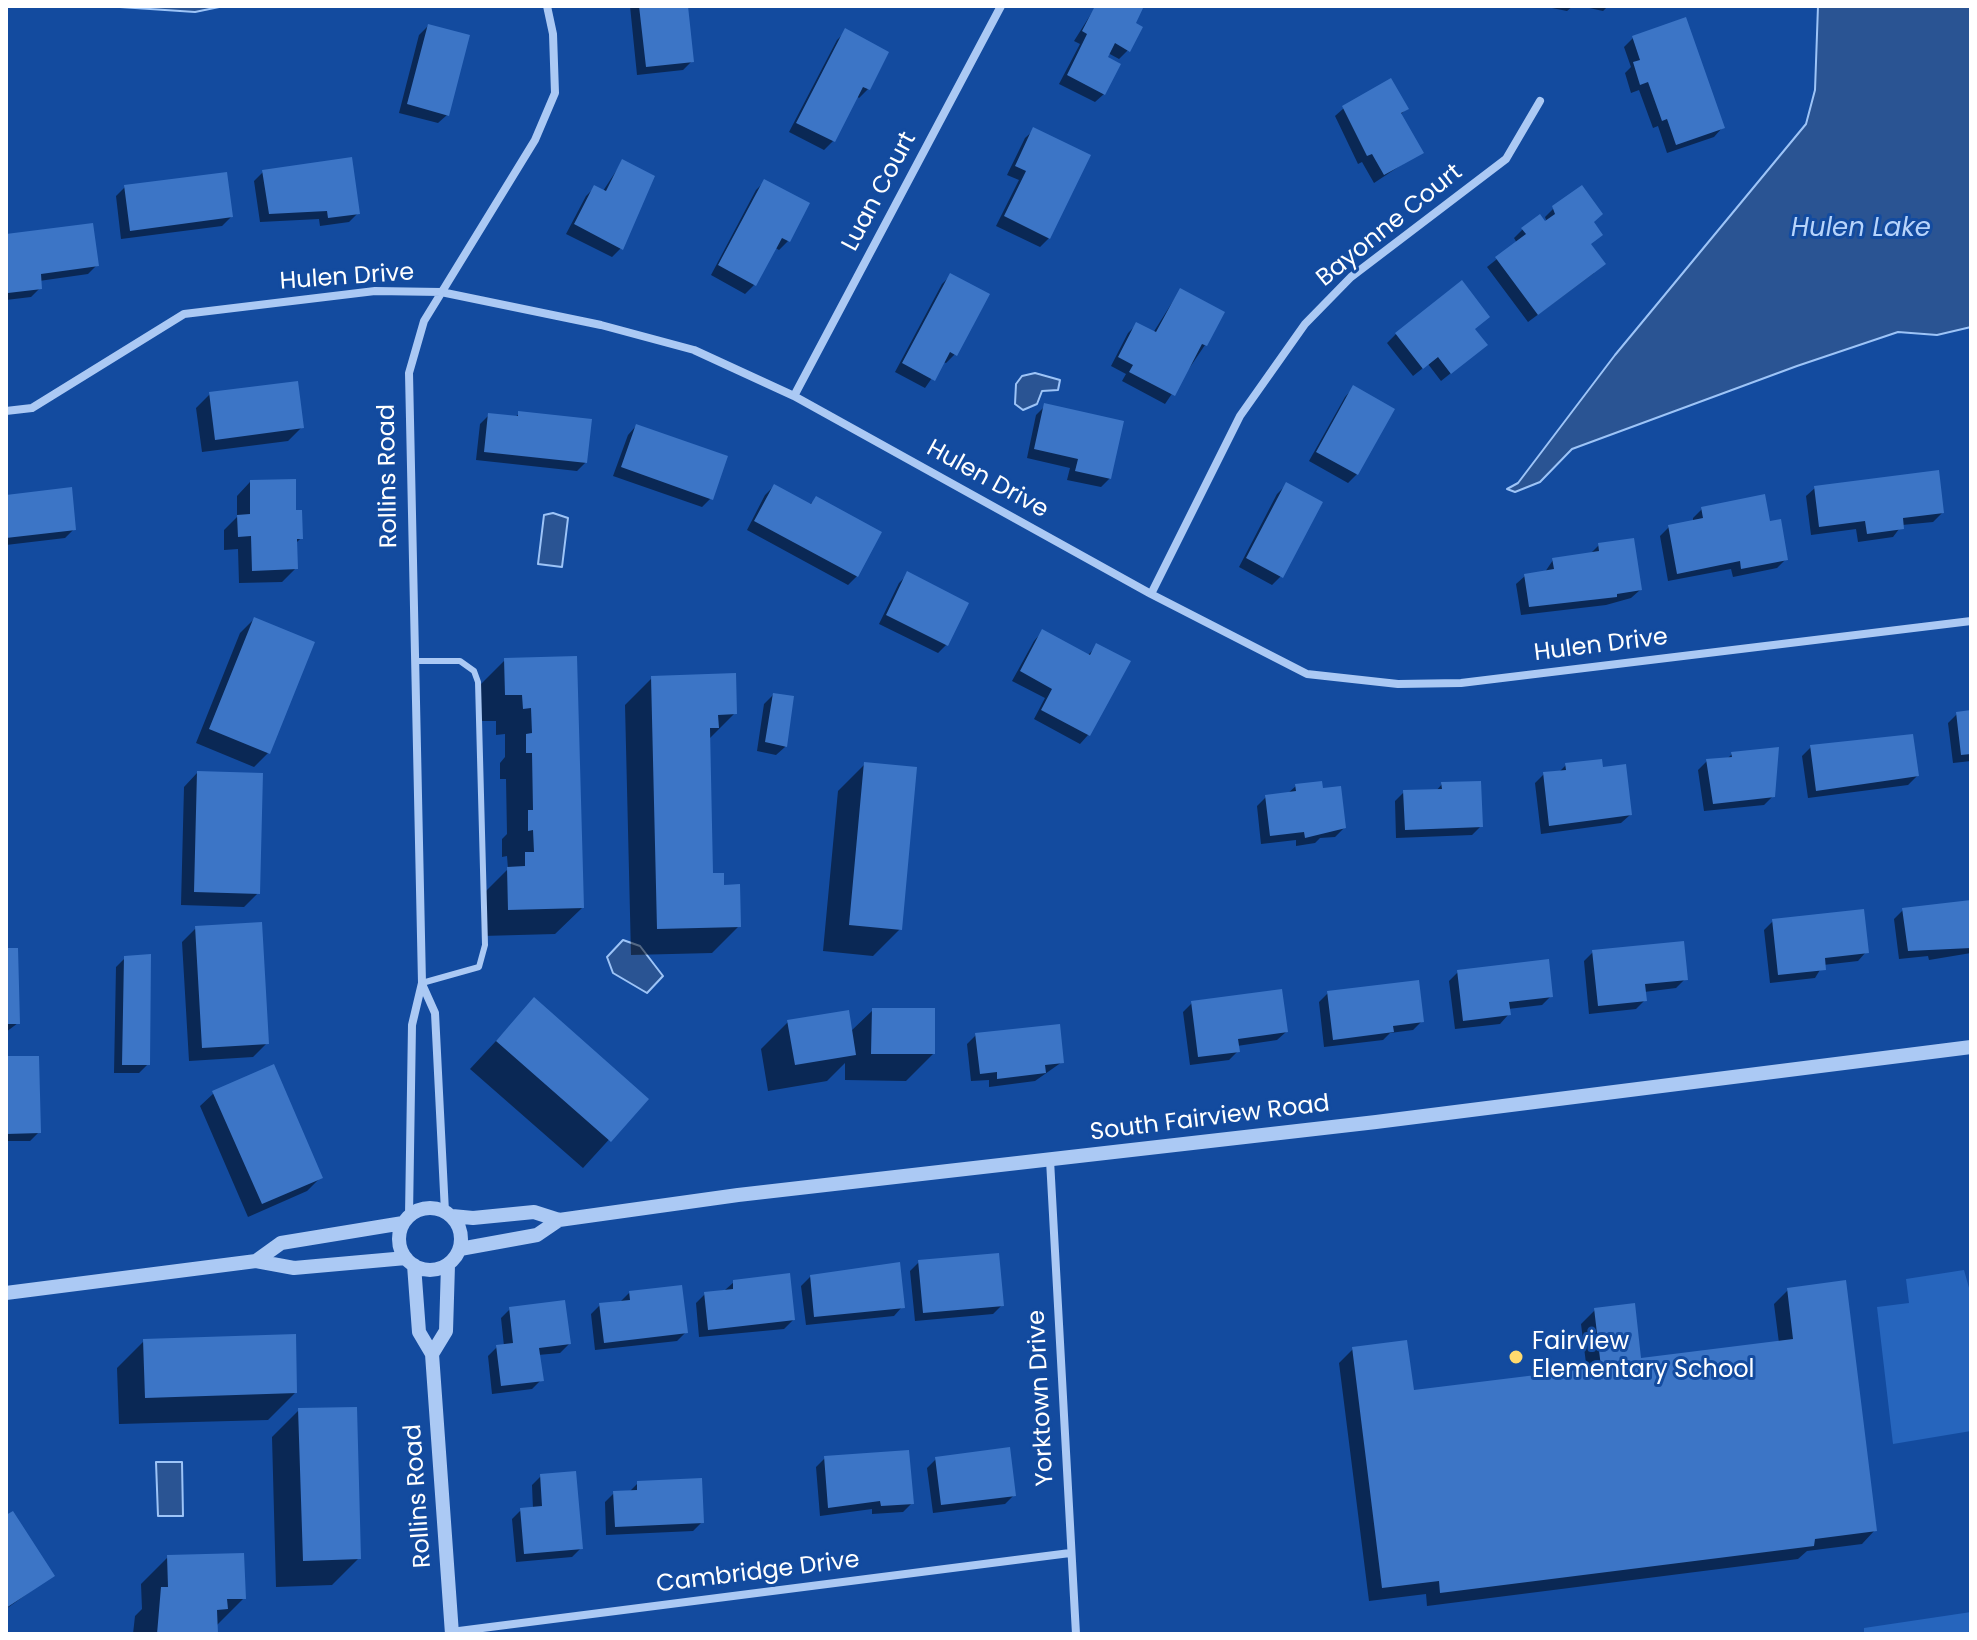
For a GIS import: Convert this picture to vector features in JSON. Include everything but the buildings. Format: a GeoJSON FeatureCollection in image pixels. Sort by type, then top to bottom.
{"type":"FeatureCollection","features":[{"type":"Feature","properties":{"kind":"street","name":"Rollins Road"},"geometry":{"type":"LineString","coordinates":[[406,1219],[412,1025],[422,983],[409,373],[424,321],[535,140],[555,93],[553,34],[547,6]]}},
{"type":"Feature","properties":{"kind":"street","name":"Luan Court"},"geometry":{"type":"LineString","coordinates":[[794,396],[1001,6]]}},
{"type":"Feature","properties":{"kind":"street","name":"Bayonne Court"},"geometry":{"type":"LineString","coordinates":[[1151,594],[1240,416],[1305,324],[1351,277],[1506,159],[1540,101]]}},
{"type":"Feature","properties":{"kind":"street","name":"Hulen Drive"},"geometry":{"type":"LineString","coordinates":[[6,411],[32,408],[184,314],[375,291],[441,292],[601,325],[694,350],[794,396],[1151,594],[1307,674],[1398,684],[1461,683],[1971,621]]}},
{"type":"Feature","properties":{"kind":"street","name":"Rollins Road"},"geometry":{"type":"LineString","coordinates":[[422,983],[435,1013],[449,1214]]}},
{"type":"Feature","properties":{"kind":"street","name":"South Fairview Road"},"geometry":{"type":"LineString","coordinates":[[460,1249],[537,1235],[559,1220],[738,1195],[1050,1160],[1971,1047]]}},
{"type":"Feature","properties":{"kind":"street","name":"Yorktown Drive"},"geometry":{"type":"LineString","coordinates":[[1050,1160],[1076,1634]]}},
{"type":"Feature","properties":{"kind":"street"},"geometry":{"type":"LineString","coordinates":[[256,1261],[281,1243],[406,1219],[426,1208],[473,1218],[534,1212],[559,1220]]}},
{"type":"Feature","properties":{"kind":"street"},"geometry":{"type":"LineString","coordinates":[[6,1293],[256,1261],[294,1268],[410,1262],[431,1270],[448,1265],[460,1249],[461,1232],[449,1214]]}},
{"type":"Feature","properties":{"kind":"street"},"geometry":{"type":"LineString","coordinates":[[406,1219],[399,1241],[410,1262]]}},
{"type":"Feature","properties":{"kind":"street","name":"Rollins Road"},"geometry":{"type":"LineString","coordinates":[[410,1262],[419,1332],[432,1354],[452,1633]]}},
{"type":"Feature","properties":{"kind":"street","name":"Rollins Road"},"geometry":{"type":"LineString","coordinates":[[432,1354],[446,1331],[448,1265]]}},
{"type":"Feature","properties":{"kind":"street","name":"Cambridge Drive"},"geometry":{"type":"LineString","coordinates":[[452,1633],[1070,1553]]}},
{"type":"Feature","properties":{"kind":"lane"},"geometry":{"type":"LineString","coordinates":[[415,661],[460,661],[474,671],[478,682],[485,945],[479,967],[422,983]]}},
{"type":"Feature","properties":{"kind":"shaded area"},"geometry":{"type":"Polygon","coordinates":[[[1964,1270],[1971,1295],[1971,1431],[1893,1444],[1877,1307],[1909,1303],[1906,1279],[1964,1270]]]}},
{"type":"Feature","properties":{"kind":"shaded area"},"geometry":{"type":"Polygon","coordinates":[[[1971,1612],[1971,1634],[1864,1634],[1864,1628],[1971,1612]]]}},
{"type":"Feature","properties":{"kind":"water"},"geometry":{"type":"Polygon","coordinates":[[[105,6],[224,6],[195,12],[105,6]]]}},
{"type":"Feature","properties":{"kind":"water","name":"Hulen Lake"},"geometry":{"type":"Polygon","coordinates":[[[1818,6],[1971,6],[1971,327],[1937,335],[1898,332],[1797,366],[1572,449],[1540,482],[1515,492],[1507,489],[1518,483],[1615,355],[1806,124],[1815,90],[1818,6]]]}},
{"type":"Feature","properties":{"kind":"water"},"geometry":{"type":"Polygon","coordinates":[[[1035,373],[1060,380],[1058,390],[1042,391],[1037,404],[1023,410],[1015,404],[1016,384],[1022,376],[1035,373]]]}},
{"type":"Feature","properties":{"kind":"water"},"geometry":{"type":"Polygon","coordinates":[[[553,513],[568,518],[562,567],[538,564],[544,515],[553,513]]]}},
{"type":"Feature","properties":{"kind":"water"},"geometry":{"type":"Polygon","coordinates":[[[623,940],[640,946],[663,976],[647,993],[613,973],[607,957],[623,940]]]}},
{"type":"Feature","properties":{"kind":"water"},"geometry":{"type":"Polygon","coordinates":[[[156,1462],[182,1462],[183,1516],[158,1516],[156,1462]]]}},
{"type":"Feature","properties":{"kind":"place","name":"Fairview Elementary School"},"geometry":{"type":"Point","coordinates":[1516,1357]}}]}
